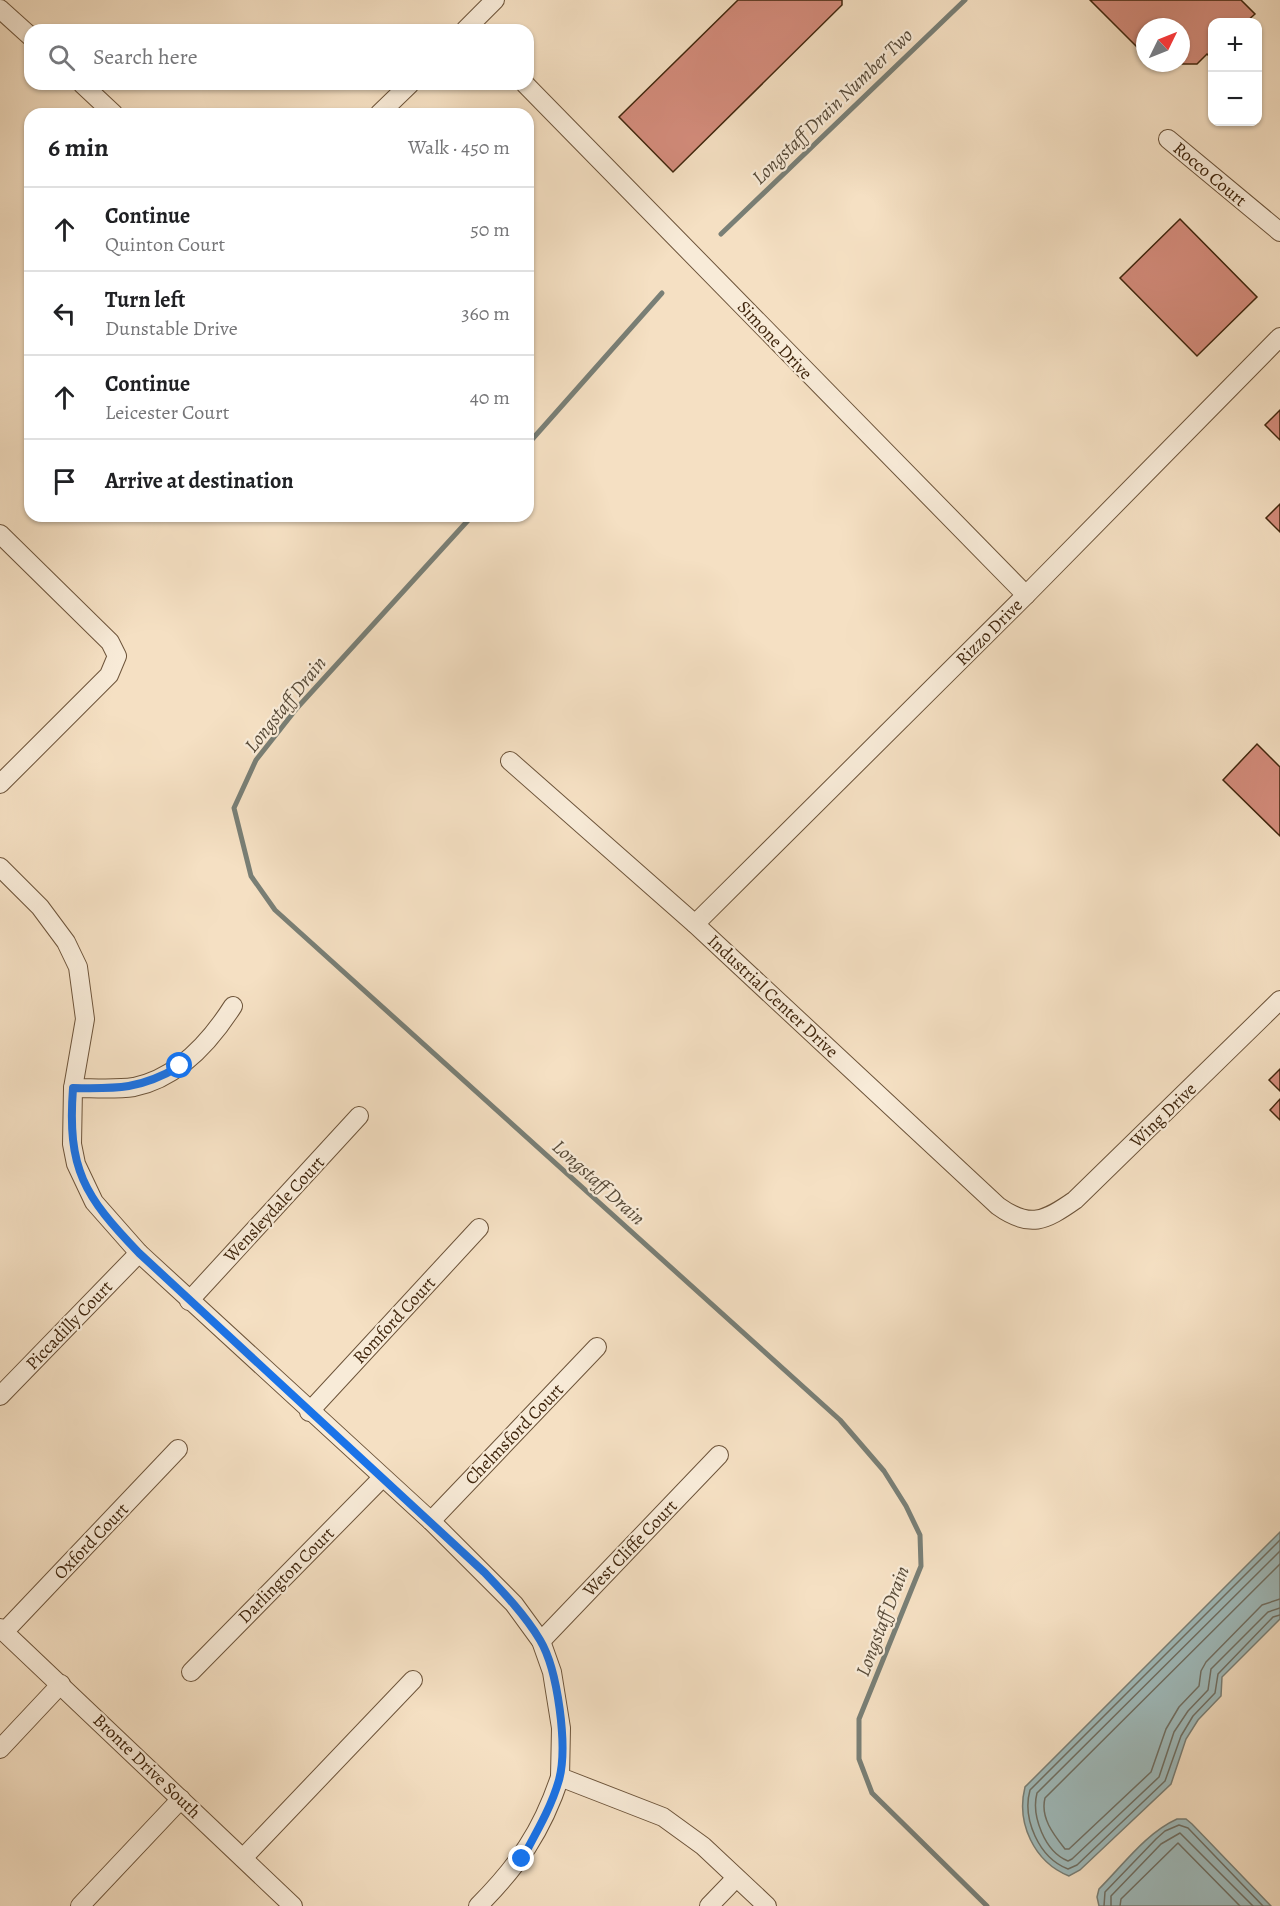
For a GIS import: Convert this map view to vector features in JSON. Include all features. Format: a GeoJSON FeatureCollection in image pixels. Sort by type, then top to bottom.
{"type":"FeatureCollection","features":[{"type":"Feature","properties":{"kind":"street"},"geometry":{"type":"LineString","coordinates":[[473,24],[495,0]]}},
{"type":"Feature","properties":{"kind":"street"},"geometry":{"type":"LineString","coordinates":[[0,9],[24,31]]}},
{"type":"Feature","properties":{"kind":"street"},"geometry":{"type":"LineString","coordinates":[[88,90],[108,108]]}},
{"type":"Feature","properties":{"kind":"street"},"geometry":{"type":"LineString","coordinates":[[385,108],[404,90]]}},
{"type":"Feature","properties":{"kind":"street","name":"Simone Drive"},"geometry":{"type":"LineString","coordinates":[[531,90],[1026,595]]}},
{"type":"Feature","properties":{"kind":"street","name":"Rocco Court"},"geometry":{"type":"LineString","coordinates":[[1168,139],[1280,232]]}},
{"type":"Feature","properties":{"kind":"street","name":"Rizzo Drive"},"geometry":{"type":"LineString","coordinates":[[695,924],[1026,595],[1280,337]]}},
{"type":"Feature","properties":{"kind":"street"},"geometry":{"type":"LineString","coordinates":[[0,784],[109,675],[117,656],[110,642],[3,542]]}},
{"type":"Feature","properties":{"kind":"street","name":"Industrial Center Drive"},"geometry":{"type":"LineString","coordinates":[[510,761],[695,924],[998,1206],[1014,1217],[1039,1221]]}},
{"type":"Feature","properties":{"kind":"street"},"geometry":{"type":"LineString","coordinates":[[0,867],[40,907],[66,942],[78,967],[84,994],[85,1019],[73,1088],[72,1144],[84,1184],[107,1220],[189,1301],[484,1572],[514,1604],[541,1641],[559,1700],[560,1777],[541,1825],[522,1859],[478,1906]]}},
{"type":"Feature","properties":{"kind":"street","name":"Wing Drive"},"geometry":{"type":"LineString","coordinates":[[1039,1221],[1075,1200],[1280,1000]]}},
{"type":"Feature","properties":{"kind":"street"},"geometry":{"type":"LineString","coordinates":[[73,1088],[117,1089],[158,1079],[180,1066],[210,1039],[234,1006]]}},
{"type":"Feature","properties":{"kind":"street","name":"Wensleydale Court"},"geometry":{"type":"LineString","coordinates":[[189,1301],[359,1116]]}},
{"type":"Feature","properties":{"kind":"street","name":"Romford Court"},"geometry":{"type":"LineString","coordinates":[[309,1412],[479,1228]]}},
{"type":"Feature","properties":{"kind":"street","name":"Piccadilly Court"},"geometry":{"type":"LineString","coordinates":[[0,1396],[139,1253]]}},
{"type":"Feature","properties":{"kind":"street","name":"Chelmsford Court"},"geometry":{"type":"LineString","coordinates":[[431,1521],[597,1347]]}},
{"type":"Feature","properties":{"kind":"street","name":"Oxford Court"},"geometry":{"type":"LineString","coordinates":[[2,1630],[178,1449]]}},
{"type":"Feature","properties":{"kind":"street","name":"West Cliffe Court"},"geometry":{"type":"LineString","coordinates":[[541,1641],[719,1455]]}},
{"type":"Feature","properties":{"kind":"street","name":"Darlington Court"},"geometry":{"type":"LineString","coordinates":[[191,1672],[382,1478]]}},
{"type":"Feature","properties":{"kind":"street","name":"Bronte Drive South"},"geometry":{"type":"LineString","coordinates":[[2,1630],[293,1906]]}},
{"type":"Feature","properties":{"kind":"street"},"geometry":{"type":"LineString","coordinates":[[243,1858],[413,1680]]}},
{"type":"Feature","properties":{"kind":"street"},"geometry":{"type":"LineString","coordinates":[[0,1749],[61,1684]]}},
{"type":"Feature","properties":{"kind":"street"},"geometry":{"type":"LineString","coordinates":[[560,1777],[663,1817],[703,1846],[767,1906]]}},
{"type":"Feature","properties":{"kind":"street"},"geometry":{"type":"LineString","coordinates":[[80,1906],[181,1798]]}},
{"type":"Feature","properties":{"kind":"street"},"geometry":{"type":"LineString","coordinates":[[709,1906],[736,1878]]}},
{"type":"Feature","properties":{"kind":"water"},"geometry":{"type":"Polygon","coordinates":[[[1280,1532],[1280,1619],[1222,1677],[1221,1696],[1198,1720],[1186,1739],[1171,1784],[1080,1870],[1069,1876],[1057,1870],[1037,1851],[1030,1840],[1023,1814],[1025,1787],[1280,1532]]]}},
{"type":"Feature","properties":{"kind":"water"},"geometry":{"type":"Polygon","coordinates":[[[1177,1819],[1186,1819],[1192,1824],[1271,1906],[1099,1906],[1097,1897],[1099,1889],[1155,1832],[1177,1819]]]}},
{"type":"Feature","properties":{"kind":"building"},"geometry":{"type":"Polygon","coordinates":[[[738,0],[842,0],[842,5],[673,172],[619,117],[738,0]]]}},
{"type":"Feature","properties":{"kind":"building"},"geometry":{"type":"Polygon","coordinates":[[[1090,0],[1241,0],[1255,14],[1250,18],[1208,18],[1208,55],[1197,64],[1190,64],[1190,18],[1136,18],[1136,46],[1090,0]]]}},
{"type":"Feature","properties":{"kind":"building"},"geometry":{"type":"Polygon","coordinates":[[[1180,219],[1257,297],[1197,356],[1120,278],[1180,219]]]}},
{"type":"Feature","properties":{"kind":"building"},"geometry":{"type":"Polygon","coordinates":[[[1280,410],[1280,440],[1265,425],[1280,410]]]}},
{"type":"Feature","properties":{"kind":"building"},"geometry":{"type":"Polygon","coordinates":[[[1280,504],[1280,532],[1266,518],[1280,504]]]}},
{"type":"Feature","properties":{"kind":"building"},"geometry":{"type":"Polygon","coordinates":[[[1257,744],[1280,767],[1280,836],[1223,780],[1257,744]]]}},
{"type":"Feature","properties":{"kind":"building"},"geometry":{"type":"Polygon","coordinates":[[[1280,1069],[1280,1091],[1269,1080],[1280,1069]]]}},
{"type":"Feature","properties":{"kind":"building"},"geometry":{"type":"Polygon","coordinates":[[[1280,1099],[1280,1120],[1270,1110],[1280,1099]]]}},
{"type":"Feature","properties":{"kind":"waterway","name":"Longstaff Drain Number Two"},"geometry":{"type":"LineString","coordinates":[[721,234],[965,0]]}},
{"type":"Feature","properties":{"kind":"waterway","name":"Longstaff Drain Number Two"},"geometry":{"type":"LineString","coordinates":[[534,437],[662,293]]}},
{"type":"Feature","properties":{"kind":"waterway","name":"Longstaff Drain"},"geometry":{"type":"LineString","coordinates":[[467,522],[297,708],[256,760],[234,808],[251,876],[275,910],[840,1420],[884,1471],[906,1506],[920,1535],[921,1566],[859,1719],[859,1759],[872,1793],[987,1906]]}},
{"type":"Feature","properties":{"kind":"route"},"geometry":{"type":"LineString","coordinates":[[180,1066],[158,1079],[133,1087],[73,1088],[72,1144],[76,1164],[84,1184],[107,1220],[139,1253],[484,1572],[514,1604],[541,1641],[559,1700],[560,1777],[541,1825],[522,1859]]}}]}
